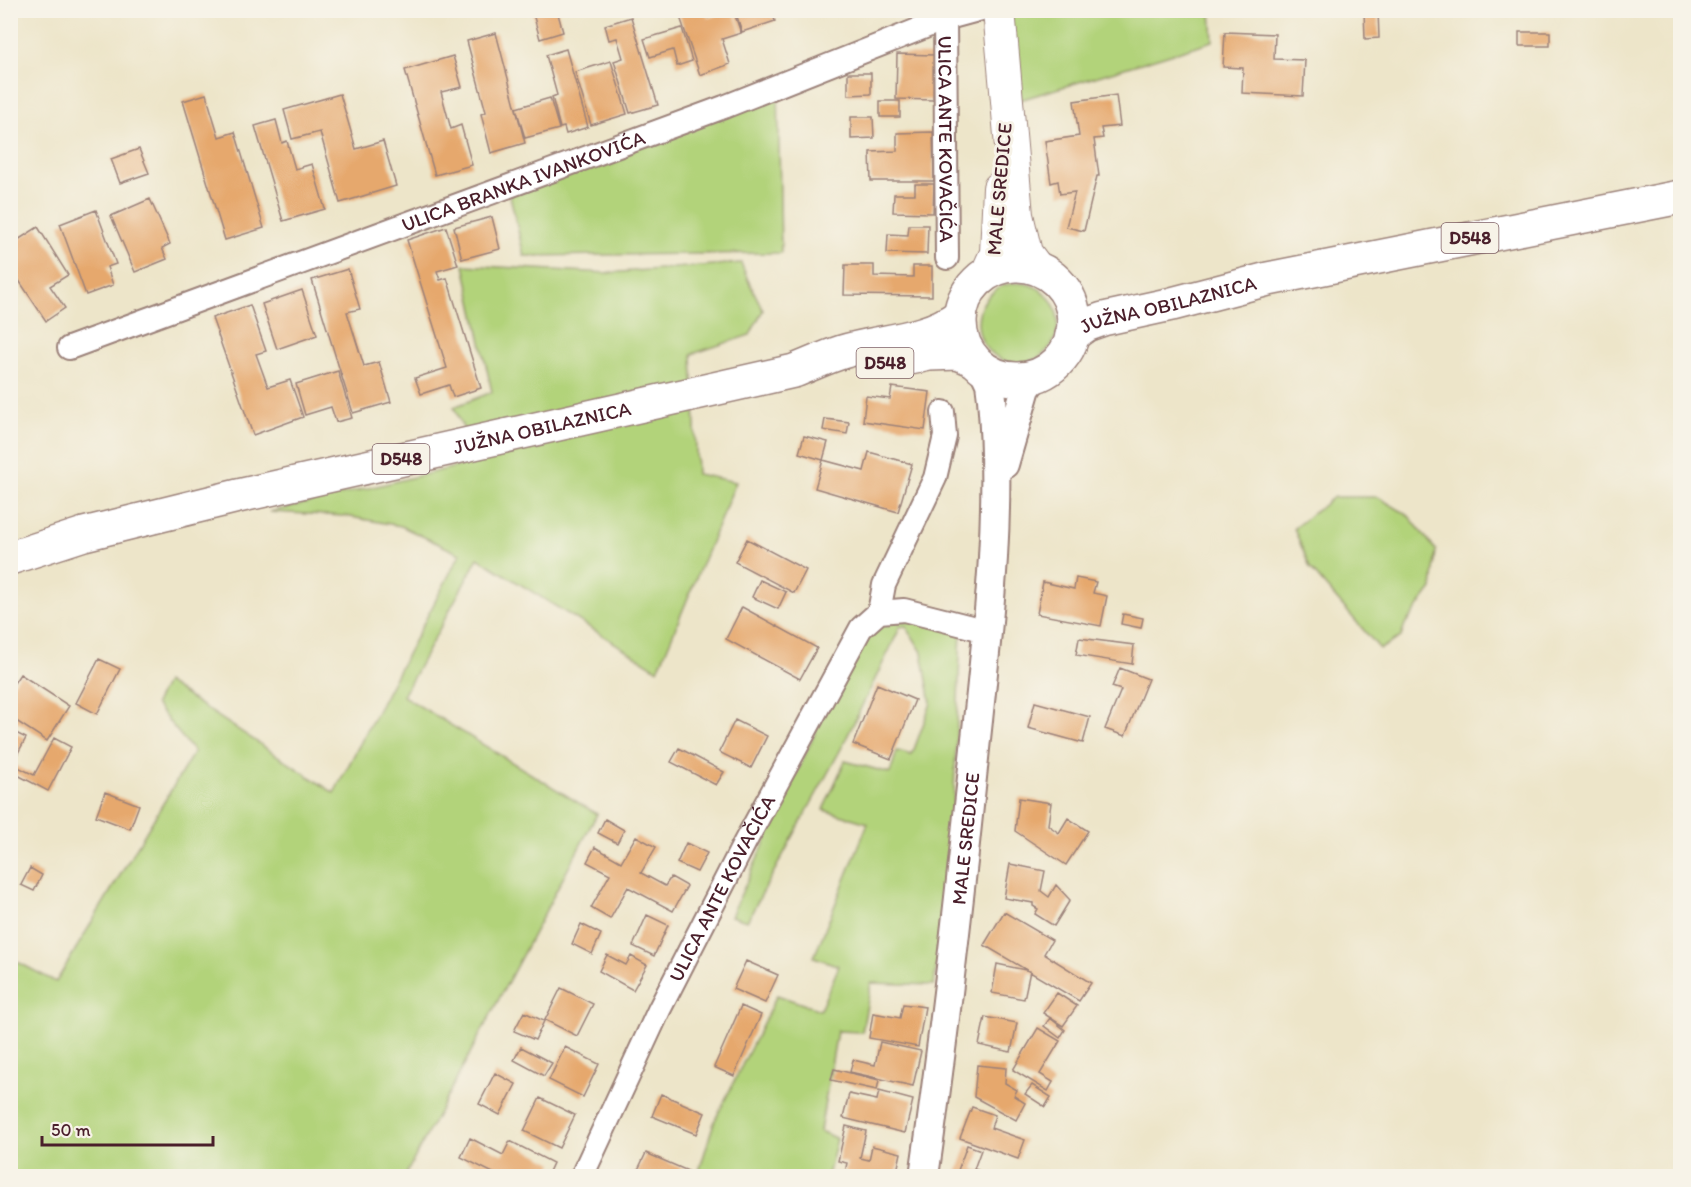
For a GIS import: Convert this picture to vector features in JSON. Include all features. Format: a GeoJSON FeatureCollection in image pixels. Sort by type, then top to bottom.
{"type":"FeatureCollection","features":[{"type":"Feature","properties":{"kind":"main road","name":"MALE SREDICE"},"geometry":{"type":"LineString","coordinates":[[999,10],[1020,231],[1026,253],[1050,278]]}},
{"type":"Feature","properties":{"kind":"main road","name":"MALE SREDICE"},"geometry":{"type":"LineString","coordinates":[[987,273],[996,253],[1000,171],[1007,104]]}},
{"type":"Feature","properties":{"kind":"main road","name":"JUŽNA OBILAZNICA"},"geometry":{"type":"LineString","coordinates":[[1072,335],[1086,325],[1103,319],[1268,279],[1680,196]]}},
{"type":"Feature","properties":{"kind":"main road","name":"D548"},"geometry":{"type":"LineString","coordinates":[[987,273],[1004,267],[1021,265],[1050,278]]}},
{"type":"Feature","properties":{"kind":"main road"},"geometry":{"type":"LineString","coordinates":[[978,364],[965,347],[960,332],[960,315],[965,298],[974,284],[987,273]]}},
{"type":"Feature","properties":{"kind":"main road"},"geometry":{"type":"LineString","coordinates":[[1035,376],[1052,367],[1065,353],[1072,335],[1074,319],[1070,302],[1050,278]]}},
{"type":"Feature","properties":{"kind":"main road","name":"JUŽNA OBILAZNICA"},"geometry":{"type":"LineString","coordinates":[[1050,278],[1081,295],[1103,296],[1216,282],[1268,279]]}},
{"type":"Feature","properties":{"kind":"main road","name":"JUŽNA OBILAZNICA"},"geometry":{"type":"LineString","coordinates":[[10,558],[84,534],[238,496],[794,371],[842,352],[926,333],[949,323],[960,315]]}},
{"type":"Feature","properties":{"kind":"main road","name":"JUŽNA OBILAZNICA"},"geometry":{"type":"LineString","coordinates":[[794,371],[863,368],[929,354],[958,353],[978,364]]}},
{"type":"Feature","properties":{"kind":"main road","name":"D548"},"geometry":{"type":"LineString","coordinates":[[978,364],[999,376],[1017,379],[1035,376]]}},
{"type":"Feature","properties":{"kind":"street","name":"ULICA BRANKA IVANKOVIĆA"},"geometry":{"type":"LineString","coordinates":[[69,348],[713,111],[945,19],[978,10]]}},
{"type":"Feature","properties":{"kind":"street","name":"ULICA ANTE KOVAČIĆA"},"geometry":{"type":"LineString","coordinates":[[945,19],[947,258]]}},
{"type":"Feature","properties":{"kind":"street","name":"MALE SREDICE"},"geometry":{"type":"LineString","coordinates":[[924,1176],[964,856],[987,631],[996,498],[990,383],[978,364]]}},
{"type":"Feature","properties":{"kind":"street","name":"MALE SREDICE"},"geometry":{"type":"LineString","coordinates":[[996,498],[1016,416],[1026,388],[1035,376]]}},
{"type":"Feature","properties":{"kind":"street"},"geometry":{"type":"LineString","coordinates":[[943,412],[945,436],[935,478],[884,585],[879,612],[904,610],[987,631]]}},
{"type":"Feature","properties":{"kind":"street","name":"ULICA ANTE KOVAČIĆA"},"geometry":{"type":"LineString","coordinates":[[582,1176],[659,1010],[745,842],[861,628],[879,612]]}},
{"type":"Feature","properties":{"kind":"green space"},"geometry":{"type":"Polygon","coordinates":[[[999,11],[1211,11],[1213,41],[1007,104],[999,11]]]}},
{"type":"Feature","properties":{"kind":"green space"},"geometry":{"type":"Polygon","coordinates":[[[778,86],[781,253],[524,256],[508,187],[778,86]]]}},
{"type":"Feature","properties":{"kind":"green space"},"geometry":{"type":"Polygon","coordinates":[[[741,263],[763,310],[750,335],[692,354],[697,474],[736,482],[658,670],[478,558],[403,696],[597,814],[405,1176],[11,1176],[10,958],[56,982],[194,752],[155,704],[166,682],[334,793],[460,554],[401,526],[345,516],[270,512],[529,449],[542,441],[470,444],[454,407],[492,392],[464,265],[607,273],[741,263]]]}},
{"type":"Feature","properties":{"kind":"green space"},"geometry":{"type":"Polygon","coordinates":[[[1018,283],[1033,286],[1046,295],[1055,308],[1058,323],[1055,338],[1046,351],[1033,360],[1018,363],[1003,360],[990,351],[981,338],[978,323],[981,308],[990,295],[1003,286],[1018,283]]]}},
{"type":"Feature","properties":{"kind":"green space"},"geometry":{"type":"Polygon","coordinates":[[[1334,497],[1378,497],[1408,515],[1436,550],[1432,589],[1405,624],[1401,637],[1380,649],[1310,568],[1294,528],[1334,497]]]}},
{"type":"Feature","properties":{"kind":"green space"},"geometry":{"type":"Polygon","coordinates":[[[885,616],[961,631],[952,838],[934,985],[871,983],[862,1032],[837,1031],[820,1131],[837,1139],[828,1176],[698,1175],[714,1122],[777,995],[820,1010],[839,966],[814,957],[868,823],[823,810],[845,761],[890,773],[897,751],[912,755],[931,703],[922,652],[906,626],[899,627],[842,747],[747,921],[731,916],[850,657],[885,616]]]}},
{"type":"Feature","properties":{"kind":"building"},"geometry":{"type":"Polygon","coordinates":[[[532,10],[557,10],[563,32],[540,39],[532,10]]]}},
{"type":"Feature","properties":{"kind":"building"},"geometry":{"type":"Polygon","coordinates":[[[705,10],[708,18],[733,10],[741,33],[722,39],[730,64],[700,75],[678,11],[705,10]]]}},
{"type":"Feature","properties":{"kind":"building"},"geometry":{"type":"Polygon","coordinates":[[[735,10],[771,10],[775,21],[742,32],[735,10]]]}},
{"type":"Feature","properties":{"kind":"building"},"geometry":{"type":"Polygon","coordinates":[[[1364,10],[1378,10],[1379,38],[1365,39],[1364,10]]]}},
{"type":"Feature","properties":{"kind":"building"},"geometry":{"type":"Polygon","coordinates":[[[631,17],[658,105],[630,113],[614,61],[623,58],[617,38],[609,40],[605,25],[631,17]]]}},
{"type":"Feature","properties":{"kind":"building"},"geometry":{"type":"Polygon","coordinates":[[[682,28],[692,61],[677,66],[673,50],[650,57],[644,39],[682,28]]]}},
{"type":"Feature","properties":{"kind":"building"},"geometry":{"type":"Polygon","coordinates":[[[1225,32],[1275,34],[1274,59],[1305,60],[1303,96],[1242,93],[1243,68],[1223,67],[1225,32]]]}},
{"type":"Feature","properties":{"kind":"building"},"geometry":{"type":"Polygon","coordinates":[[[1519,32],[1550,32],[1550,46],[1519,46],[1519,32]]]}},
{"type":"Feature","properties":{"kind":"building"},"geometry":{"type":"Polygon","coordinates":[[[496,33],[525,143],[491,153],[481,114],[486,112],[467,41],[496,33]]]}},
{"type":"Feature","properties":{"kind":"building"},"geometry":{"type":"Polygon","coordinates":[[[566,49],[588,127],[566,134],[564,127],[560,128],[552,97],[557,95],[546,55],[566,49]]]}},
{"type":"Feature","properties":{"kind":"building"},"geometry":{"type":"Polygon","coordinates":[[[897,54],[934,55],[933,100],[896,99],[897,54]]]}},
{"type":"Feature","properties":{"kind":"building"},"geometry":{"type":"Polygon","coordinates":[[[453,56],[462,87],[441,92],[451,129],[461,125],[472,165],[435,175],[405,70],[453,56]]]}},
{"type":"Feature","properties":{"kind":"building"},"geometry":{"type":"Polygon","coordinates":[[[611,61],[627,114],[591,125],[575,72],[611,61]]]}},
{"type":"Feature","properties":{"kind":"building"},"geometry":{"type":"Polygon","coordinates":[[[848,73],[871,73],[871,94],[848,95],[848,73]]]}},
{"type":"Feature","properties":{"kind":"building"},"geometry":{"type":"Polygon","coordinates":[[[206,94],[219,137],[235,132],[264,228],[225,240],[183,101],[206,94]]]}},
{"type":"Feature","properties":{"kind":"building"},"geometry":{"type":"Polygon","coordinates":[[[340,94],[356,149],[383,141],[396,186],[340,203],[320,132],[292,139],[284,110],[340,94]]]}},
{"type":"Feature","properties":{"kind":"building"},"geometry":{"type":"Polygon","coordinates":[[[1116,95],[1120,126],[1101,128],[1103,138],[1094,139],[1099,176],[1097,176],[1084,231],[1066,227],[1075,192],[1060,194],[1058,181],[1051,183],[1045,141],[1079,136],[1074,101],[1116,95]]]}},
{"type":"Feature","properties":{"kind":"building"},"geometry":{"type":"Polygon","coordinates":[[[550,98],[559,129],[525,138],[516,108],[550,98]]]}},
{"type":"Feature","properties":{"kind":"building"},"geometry":{"type":"Polygon","coordinates":[[[880,101],[900,101],[900,117],[880,117],[880,101]]]}},
{"type":"Feature","properties":{"kind":"building"},"geometry":{"type":"Polygon","coordinates":[[[851,117],[873,117],[874,138],[851,139],[851,117]]]}},
{"type":"Feature","properties":{"kind":"building"},"geometry":{"type":"Polygon","coordinates":[[[276,120],[282,143],[287,141],[295,169],[312,164],[325,209],[283,221],[255,126],[276,120]]]}},
{"type":"Feature","properties":{"kind":"building"},"geometry":{"type":"Polygon","coordinates":[[[933,132],[934,181],[871,181],[870,152],[897,151],[897,133],[933,132]]]}},
{"type":"Feature","properties":{"kind":"building"},"geometry":{"type":"Polygon","coordinates":[[[139,149],[149,173],[120,183],[111,159],[139,149]]]}},
{"type":"Feature","properties":{"kind":"building"},"geometry":{"type":"Polygon","coordinates":[[[915,184],[934,184],[933,213],[893,212],[894,194],[915,194],[915,184]]]}},
{"type":"Feature","properties":{"kind":"building"},"geometry":{"type":"Polygon","coordinates":[[[150,199],[170,244],[162,248],[167,259],[135,272],[111,216],[150,199]]]}},
{"type":"Feature","properties":{"kind":"building"},"geometry":{"type":"Polygon","coordinates":[[[96,210],[116,264],[107,267],[113,285],[86,295],[60,224],[96,210]]]}},
{"type":"Feature","properties":{"kind":"building"},"geometry":{"type":"Polygon","coordinates":[[[492,217],[500,249],[462,259],[454,227],[492,217]]]}},
{"type":"Feature","properties":{"kind":"building"},"geometry":{"type":"Polygon","coordinates":[[[909,225],[928,225],[927,254],[887,253],[888,234],[908,235],[909,225]]]}},
{"type":"Feature","properties":{"kind":"building"},"geometry":{"type":"Polygon","coordinates":[[[38,227],[68,275],[50,286],[65,308],[46,321],[10,267],[10,245],[38,227]]]}},
{"type":"Feature","properties":{"kind":"building"},"geometry":{"type":"Polygon","coordinates":[[[446,227],[458,265],[437,271],[440,280],[447,278],[481,388],[453,397],[449,385],[421,394],[415,378],[447,368],[407,240],[446,227]]]}},
{"type":"Feature","properties":{"kind":"building"},"geometry":{"type":"Polygon","coordinates":[[[845,265],[874,265],[874,276],[913,277],[913,266],[932,266],[932,296],[844,295],[845,265]]]}},
{"type":"Feature","properties":{"kind":"building"},"geometry":{"type":"Polygon","coordinates":[[[348,269],[360,309],[347,312],[364,366],[379,362],[391,402],[353,413],[312,280],[348,269]]]}},
{"type":"Feature","properties":{"kind":"building"},"geometry":{"type":"Polygon","coordinates":[[[302,290],[317,335],[277,349],[262,304],[302,290]]]}},
{"type":"Feature","properties":{"kind":"building"},"geometry":{"type":"Polygon","coordinates":[[[250,305],[266,351],[256,354],[268,387],[290,380],[303,417],[253,435],[212,318],[250,305]]]}},
{"type":"Feature","properties":{"kind":"building"},"geometry":{"type":"Polygon","coordinates":[[[338,371],[352,418],[336,422],[331,407],[305,415],[296,384],[338,371]]]}},
{"type":"Feature","properties":{"kind":"building"},"geometry":{"type":"Polygon","coordinates":[[[892,387],[930,392],[925,430],[863,421],[866,396],[890,399],[892,387]]]}},
{"type":"Feature","properties":{"kind":"building"},"geometry":{"type":"Polygon","coordinates":[[[825,419],[849,422],[847,434],[823,430],[825,419]]]}},
{"type":"Feature","properties":{"kind":"building"},"geometry":{"type":"Polygon","coordinates":[[[804,436],[828,442],[823,460],[799,453],[804,436]]]}},
{"type":"Feature","properties":{"kind":"building"},"geometry":{"type":"Polygon","coordinates":[[[869,452],[912,464],[898,512],[815,488],[823,460],[864,471],[869,452]]]}},
{"type":"Feature","properties":{"kind":"building"},"geometry":{"type":"Polygon","coordinates":[[[747,539],[806,570],[794,593],[735,562],[747,539]]]}},
{"type":"Feature","properties":{"kind":"building"},"geometry":{"type":"Polygon","coordinates":[[[1076,578],[1096,582],[1093,593],[1107,596],[1101,626],[1037,614],[1043,582],[1074,589],[1076,578]]]}},
{"type":"Feature","properties":{"kind":"building"},"geometry":{"type":"Polygon","coordinates":[[[760,580],[786,592],[778,609],[752,597],[760,580]]]}},
{"type":"Feature","properties":{"kind":"building"},"geometry":{"type":"Polygon","coordinates":[[[742,607],[817,648],[800,679],[726,639],[742,607]]]}},
{"type":"Feature","properties":{"kind":"building"},"geometry":{"type":"Polygon","coordinates":[[[1123,614],[1143,618],[1141,628],[1121,624],[1123,614]]]}},
{"type":"Feature","properties":{"kind":"building"},"geometry":{"type":"Polygon","coordinates":[[[1079,638],[1134,645],[1132,664],[1076,655],[1079,638]]]}},
{"type":"Feature","properties":{"kind":"building"},"geometry":{"type":"Polygon","coordinates":[[[99,659],[120,669],[97,714],[76,703],[99,659]]]}},
{"type":"Feature","properties":{"kind":"building"},"geometry":{"type":"Polygon","coordinates":[[[1120,668],[1148,679],[1125,736],[1105,729],[1121,690],[1112,687],[1120,668]]]}},
{"type":"Feature","properties":{"kind":"building"},"geometry":{"type":"Polygon","coordinates":[[[20,674],[69,706],[47,741],[10,717],[10,689],[20,674]]]}},
{"type":"Feature","properties":{"kind":"building"},"geometry":{"type":"Polygon","coordinates":[[[877,684],[915,700],[891,759],[853,744],[877,684]]]}},
{"type":"Feature","properties":{"kind":"building"},"geometry":{"type":"Polygon","coordinates":[[[1035,702],[1090,717],[1083,743],[1028,728],[1035,702]]]}},
{"type":"Feature","properties":{"kind":"building"},"geometry":{"type":"Polygon","coordinates":[[[735,720],[767,736],[751,768],[719,752],[735,720]]]}},
{"type":"Feature","properties":{"kind":"building"},"geometry":{"type":"Polygon","coordinates":[[[10,730],[26,738],[12,764],[34,775],[54,738],[71,747],[48,791],[10,771],[10,730]]]}},
{"type":"Feature","properties":{"kind":"building"},"geometry":{"type":"Polygon","coordinates":[[[679,748],[724,772],[716,785],[671,762],[679,748]]]}},
{"type":"Feature","properties":{"kind":"building"},"geometry":{"type":"Polygon","coordinates":[[[105,792],[139,805],[130,829],[96,816],[105,792]]]}},
{"type":"Feature","properties":{"kind":"building"},"geometry":{"type":"Polygon","coordinates":[[[1019,798],[1051,803],[1048,825],[1059,833],[1068,818],[1088,831],[1066,865],[1015,831],[1019,798]]]}},
{"type":"Feature","properties":{"kind":"building"},"geometry":{"type":"Polygon","coordinates":[[[605,819],[624,830],[617,843],[598,833],[605,819]]]}},
{"type":"Feature","properties":{"kind":"building"},"geometry":{"type":"Polygon","coordinates":[[[636,836],[656,847],[641,873],[665,886],[671,877],[687,886],[673,911],[628,887],[610,919],[591,908],[610,874],[587,862],[595,847],[621,862],[636,836]]]}},
{"type":"Feature","properties":{"kind":"building"},"geometry":{"type":"Polygon","coordinates":[[[686,843],[707,853],[697,872],[677,863],[686,843]]]}},
{"type":"Feature","properties":{"kind":"building"},"geometry":{"type":"Polygon","coordinates":[[[1010,864],[1045,871],[1041,891],[1049,897],[1056,885],[1070,900],[1054,926],[1035,914],[1038,909],[1033,906],[1033,903],[1004,898],[1010,864]]]}},
{"type":"Feature","properties":{"kind":"building"},"geometry":{"type":"Polygon","coordinates":[[[30,868],[42,875],[34,891],[21,885],[30,868]]]}},
{"type":"Feature","properties":{"kind":"building"},"geometry":{"type":"Polygon","coordinates":[[[1004,912],[1052,940],[1044,954],[1091,983],[1079,1001],[984,945],[1004,912]]]}},
{"type":"Feature","properties":{"kind":"building"},"geometry":{"type":"Polygon","coordinates":[[[647,915],[668,925],[654,956],[633,946],[647,915]]]}},
{"type":"Feature","properties":{"kind":"building"},"geometry":{"type":"Polygon","coordinates":[[[581,924],[601,934],[592,954],[572,944],[581,924]]]}},
{"type":"Feature","properties":{"kind":"building"},"geometry":{"type":"Polygon","coordinates":[[[607,955],[626,965],[631,956],[647,965],[633,990],[599,971],[607,955]]]}},
{"type":"Feature","properties":{"kind":"building"},"geometry":{"type":"Polygon","coordinates":[[[746,961],[778,975],[765,1003],[733,989],[746,961]]]}},
{"type":"Feature","properties":{"kind":"building"},"geometry":{"type":"Polygon","coordinates":[[[997,964],[1030,971],[1024,999],[992,993],[997,964]]]}},
{"type":"Feature","properties":{"kind":"building"},"geometry":{"type":"Polygon","coordinates":[[[561,988],[593,1004],[577,1036],[545,1020],[561,988]]]}},
{"type":"Feature","properties":{"kind":"building"},"geometry":{"type":"Polygon","coordinates":[[[1057,993],[1077,1006],[1063,1026],[1043,1013],[1057,993]]]}},
{"type":"Feature","properties":{"kind":"building"},"geometry":{"type":"Polygon","coordinates":[[[903,1004],[925,1007],[918,1047],[869,1038],[873,1013],[900,1018],[903,1004]]]}},
{"type":"Feature","properties":{"kind":"building"},"geometry":{"type":"Polygon","coordinates":[[[741,1006],[761,1015],[734,1076],[714,1067],[741,1006]]]}},
{"type":"Feature","properties":{"kind":"building"},"geometry":{"type":"Polygon","coordinates":[[[524,1012],[544,1021],[535,1040],[514,1031],[524,1012]]]}},
{"type":"Feature","properties":{"kind":"building"},"geometry":{"type":"Polygon","coordinates":[[[985,1017],[1017,1023],[1011,1052],[979,1045],[985,1017]]]}},
{"type":"Feature","properties":{"kind":"building"},"geometry":{"type":"Polygon","coordinates":[[[1050,1018],[1065,1030],[1060,1038],[1044,1026],[1050,1018]]]}},
{"type":"Feature","properties":{"kind":"building"},"geometry":{"type":"Polygon","coordinates":[[[1038,1028],[1060,1041],[1040,1074],[1053,1082],[1048,1091],[1013,1070],[1038,1028]]]}},
{"type":"Feature","properties":{"kind":"building"},"geometry":{"type":"Polygon","coordinates":[[[880,1042],[921,1051],[913,1086],[850,1072],[853,1060],[875,1065],[880,1042]]]}},
{"type":"Feature","properties":{"kind":"building"},"geometry":{"type":"Polygon","coordinates":[[[521,1047],[552,1063],[544,1076],[514,1060],[521,1047]]]}},
{"type":"Feature","properties":{"kind":"building"},"geometry":{"type":"Polygon","coordinates":[[[565,1047],[599,1064],[583,1097],[549,1080],[565,1047]]]}},
{"type":"Feature","properties":{"kind":"building"},"geometry":{"type":"Polygon","coordinates":[[[977,1065],[1006,1068],[1005,1083],[1017,1090],[1014,1096],[1025,1103],[1016,1120],[974,1097],[977,1065]]]}},
{"type":"Feature","properties":{"kind":"building"},"geometry":{"type":"Polygon","coordinates":[[[834,1069],[879,1080],[877,1090],[831,1080],[834,1069]]]}},
{"type":"Feature","properties":{"kind":"building"},"geometry":{"type":"Polygon","coordinates":[[[495,1073],[516,1084],[500,1115],[479,1104],[495,1073]]]}},
{"type":"Feature","properties":{"kind":"building"},"geometry":{"type":"Polygon","coordinates":[[[1032,1085],[1051,1097],[1045,1107],[1025,1094],[1032,1085]]]}},
{"type":"Feature","properties":{"kind":"building"},"geometry":{"type":"Polygon","coordinates":[[[879,1091],[913,1100],[905,1133],[843,1118],[849,1094],[877,1100],[879,1091]]]}},
{"type":"Feature","properties":{"kind":"building"},"geometry":{"type":"Polygon","coordinates":[[[661,1094],[705,1113],[696,1134],[652,1116],[661,1094]]]}},
{"type":"Feature","properties":{"kind":"building"},"geometry":{"type":"Polygon","coordinates":[[[540,1098],[575,1115],[559,1148],[524,1131],[540,1098]]]}},
{"type":"Feature","properties":{"kind":"building"},"geometry":{"type":"Polygon","coordinates":[[[972,1107],[995,1115],[991,1128],[1025,1140],[1018,1159],[960,1138],[972,1107]]]}},
{"type":"Feature","properties":{"kind":"building"},"geometry":{"type":"Polygon","coordinates":[[[846,1126],[866,1131],[860,1158],[869,1160],[872,1146],[901,1153],[896,1176],[864,1176],[845,1172],[847,1163],[838,1161],[846,1126]]]}},
{"type":"Feature","properties":{"kind":"building"},"geometry":{"type":"Polygon","coordinates":[[[470,1138],[503,1155],[510,1141],[553,1163],[547,1176],[499,1176],[461,1157],[470,1138]]]}},
{"type":"Feature","properties":{"kind":"building"},"geometry":{"type":"Polygon","coordinates":[[[967,1145],[981,1150],[974,1169],[995,1176],[956,1176],[967,1145]]]}},
{"type":"Feature","properties":{"kind":"building"},"geometry":{"type":"Polygon","coordinates":[[[646,1153],[695,1174],[693,1176],[635,1176],[646,1153]]]}}]}
